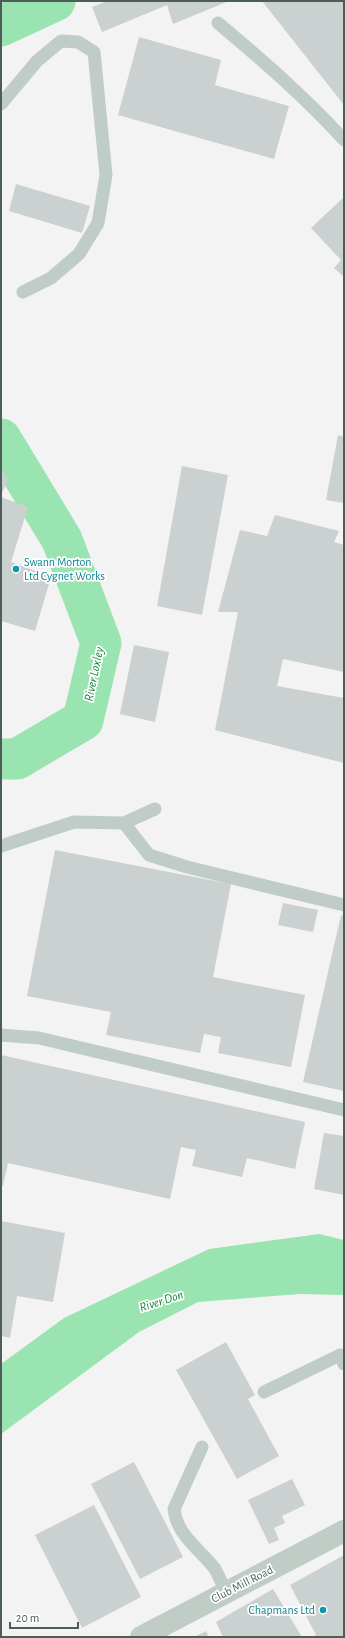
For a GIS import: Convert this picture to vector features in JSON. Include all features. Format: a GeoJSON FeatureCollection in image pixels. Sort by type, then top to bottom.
{"type":"FeatureCollection","features":[{"type":"Feature","properties":{"kind":"street","name":"Club Mill Road"},"geometry":{"type":"LineString","coordinates":[[140,1637],[344,1530]]}},
{"type":"Feature","properties":{"kind":"lane"},"geometry":{"type":"LineString","coordinates":[[218,23],[273,69],[316,109],[344,140]]}},
{"type":"Feature","properties":{"kind":"lane"},"geometry":{"type":"LineString","coordinates":[[1,104],[37,61],[60,41],[78,42],[94,52],[106,175],[98,223],[79,254],[51,278],[22,292]]}},
{"type":"Feature","properties":{"kind":"lane"},"geometry":{"type":"LineString","coordinates":[[1,846],[74,822],[124,823],[155,809]]}},
{"type":"Feature","properties":{"kind":"lane"},"geometry":{"type":"LineString","coordinates":[[124,823],[149,855],[187,867],[344,905]]}},
{"type":"Feature","properties":{"kind":"lane"},"geometry":{"type":"LineString","coordinates":[[1,1035],[40,1038],[344,1110]]}},
{"type":"Feature","properties":{"kind":"lane"},"geometry":{"type":"LineString","coordinates":[[264,1392],[340,1355],[344,1364]]}},
{"type":"Feature","properties":{"kind":"lane"},"geometry":{"type":"LineString","coordinates":[[202,1447],[174,1509],[175,1518],[182,1533],[215,1570],[226,1591]]}},
{"type":"Feature","properties":{"kind":"water","name":"River Don"},"geometry":{"type":"Polygon","coordinates":[[[319,1234],[344,1240],[344,1295],[300,1294],[198,1302],[139,1332],[1,1434],[1,1364],[64,1318],[209,1249],[319,1234]]]}},
{"type":"Feature","properties":{"kind":"building"},"geometry":{"type":"Polygon","coordinates":[[[107,1],[229,1],[173,24],[167,5],[102,32],[92,7],[107,1]]]}},
{"type":"Feature","properties":{"kind":"building"},"geometry":{"type":"Polygon","coordinates":[[[262,1],[344,1],[344,105],[262,1]]]}},
{"type":"Feature","properties":{"kind":"building"},"geometry":{"type":"Polygon","coordinates":[[[139,37],[221,60],[215,85],[289,106],[274,159],[118,115],[139,37]]]}},
{"type":"Feature","properties":{"kind":"building"},"geometry":{"type":"Polygon","coordinates":[[[16,184],[90,206],[82,233],[9,211],[16,184]]]}},
{"type":"Feature","properties":{"kind":"building"},"geometry":{"type":"Polygon","coordinates":[[[344,197],[344,277],[334,268],[341,260],[311,228],[344,197]]]}},
{"type":"Feature","properties":{"kind":"building"},"geometry":{"type":"Polygon","coordinates":[[[338,435],[344,437],[344,503],[326,500],[338,435]]]}},
{"type":"Feature","properties":{"kind":"building"},"geometry":{"type":"Polygon","coordinates":[[[182,466],[228,475],[202,615],[157,606],[182,466]]]}},
{"type":"Feature","properties":{"kind":"building"},"geometry":{"type":"Polygon","coordinates":[[[1,469],[8,480],[1,495],[1,469]]]}},
{"type":"Feature","properties":{"kind":"building","name":"Swann Morton Ltd Cygnet Works"},"geometry":{"type":"Polygon","coordinates":[[[1,497],[28,507],[11,562],[51,577],[35,631],[1,621],[1,497]]]}},
{"type":"Feature","properties":{"kind":"building"},"geometry":{"type":"Polygon","coordinates":[[[275,515],[339,531],[334,542],[344,545],[344,672],[283,659],[277,686],[344,698],[344,763],[215,730],[238,612],[218,612],[240,530],[267,536],[275,515]]]}},
{"type":"Feature","properties":{"kind":"building"},"geometry":{"type":"Polygon","coordinates":[[[134,645],[169,652],[155,722],[120,714],[134,645]]]}},
{"type":"Feature","properties":{"kind":"building"},"geometry":{"type":"Polygon","coordinates":[[[55,850],[231,884],[213,977],[305,995],[291,1067],[218,1053],[221,1037],[204,1034],[200,1053],[106,1035],[111,1012],[27,996],[55,850]]]}},
{"type":"Feature","properties":{"kind":"building"},"geometry":{"type":"Polygon","coordinates":[[[283,903],[318,910],[313,932],[278,925],[283,903]]]}},
{"type":"Feature","properties":{"kind":"building"},"geometry":{"type":"Polygon","coordinates":[[[341,915],[344,916],[344,1091],[303,1082],[341,915]]]}},
{"type":"Feature","properties":{"kind":"building"},"geometry":{"type":"Polygon","coordinates":[[[1,1055],[305,1122],[295,1169],[247,1158],[242,1177],[192,1166],[196,1150],[181,1147],[170,1199],[8,1163],[3,1186],[1,1186],[1,1055]]]}},
{"type":"Feature","properties":{"kind":"building"},"geometry":{"type":"Polygon","coordinates":[[[324,1133],[344,1136],[344,1195],[314,1189],[324,1133]]]}},
{"type":"Feature","properties":{"kind":"building"},"geometry":{"type":"Polygon","coordinates":[[[1,1221],[65,1233],[53,1302],[17,1296],[10,1338],[1,1336],[1,1221]]]}},
{"type":"Feature","properties":{"kind":"building"},"geometry":{"type":"Polygon","coordinates":[[[226,1342],[255,1395],[248,1399],[279,1456],[237,1479],[176,1370],[226,1342]]]}},
{"type":"Feature","properties":{"kind":"building"},"geometry":{"type":"Polygon","coordinates":[[[134,1462],[183,1557],[140,1579],[91,1484],[134,1462]]]}},
{"type":"Feature","properties":{"kind":"building"},"geometry":{"type":"Polygon","coordinates":[[[292,1479],[305,1505],[282,1516],[285,1523],[274,1528],[279,1540],[269,1544],[248,1500],[292,1479]]]}},
{"type":"Feature","properties":{"kind":"building"},"geometry":{"type":"Polygon","coordinates":[[[94,1505],[141,1597],[82,1628],[35,1535],[94,1505]]]}},
{"type":"Feature","properties":{"kind":"building","name":"Chapmans Ltd"},"geometry":{"type":"Polygon","coordinates":[[[344,1555],[344,1637],[312,1637],[316,1635],[290,1585],[344,1555]]]}},
{"type":"Feature","properties":{"kind":"building","name":"Chapmans Ltd"},"geometry":{"type":"Polygon","coordinates":[[[273,1589],[302,1637],[223,1637],[216,1622],[273,1589]]]}},
{"type":"Feature","properties":{"kind":"building"},"geometry":{"type":"Polygon","coordinates":[[[206,1631],[209,1637],[194,1637],[206,1631]]]}},
{"type":"Feature","properties":{"kind":"waterway","name":"River Loxley"},"geometry":{"type":"LineString","coordinates":[[1,26],[55,1]]}},
{"type":"Feature","properties":{"kind":"waterway","name":"River Loxley"},"geometry":{"type":"LineString","coordinates":[[1,439],[62,540],[101,643],[83,720],[17,759],[1,759]]}},
{"type":"Feature","properties":{"kind":"place","name":"Swann Morton Ltd Cygnet Works"},"geometry":{"type":"Point","coordinates":[16,569]}},
{"type":"Feature","properties":{"kind":"place","name":"Chapmans Ltd"},"geometry":{"type":"Point","coordinates":[323,1610]}}]}
